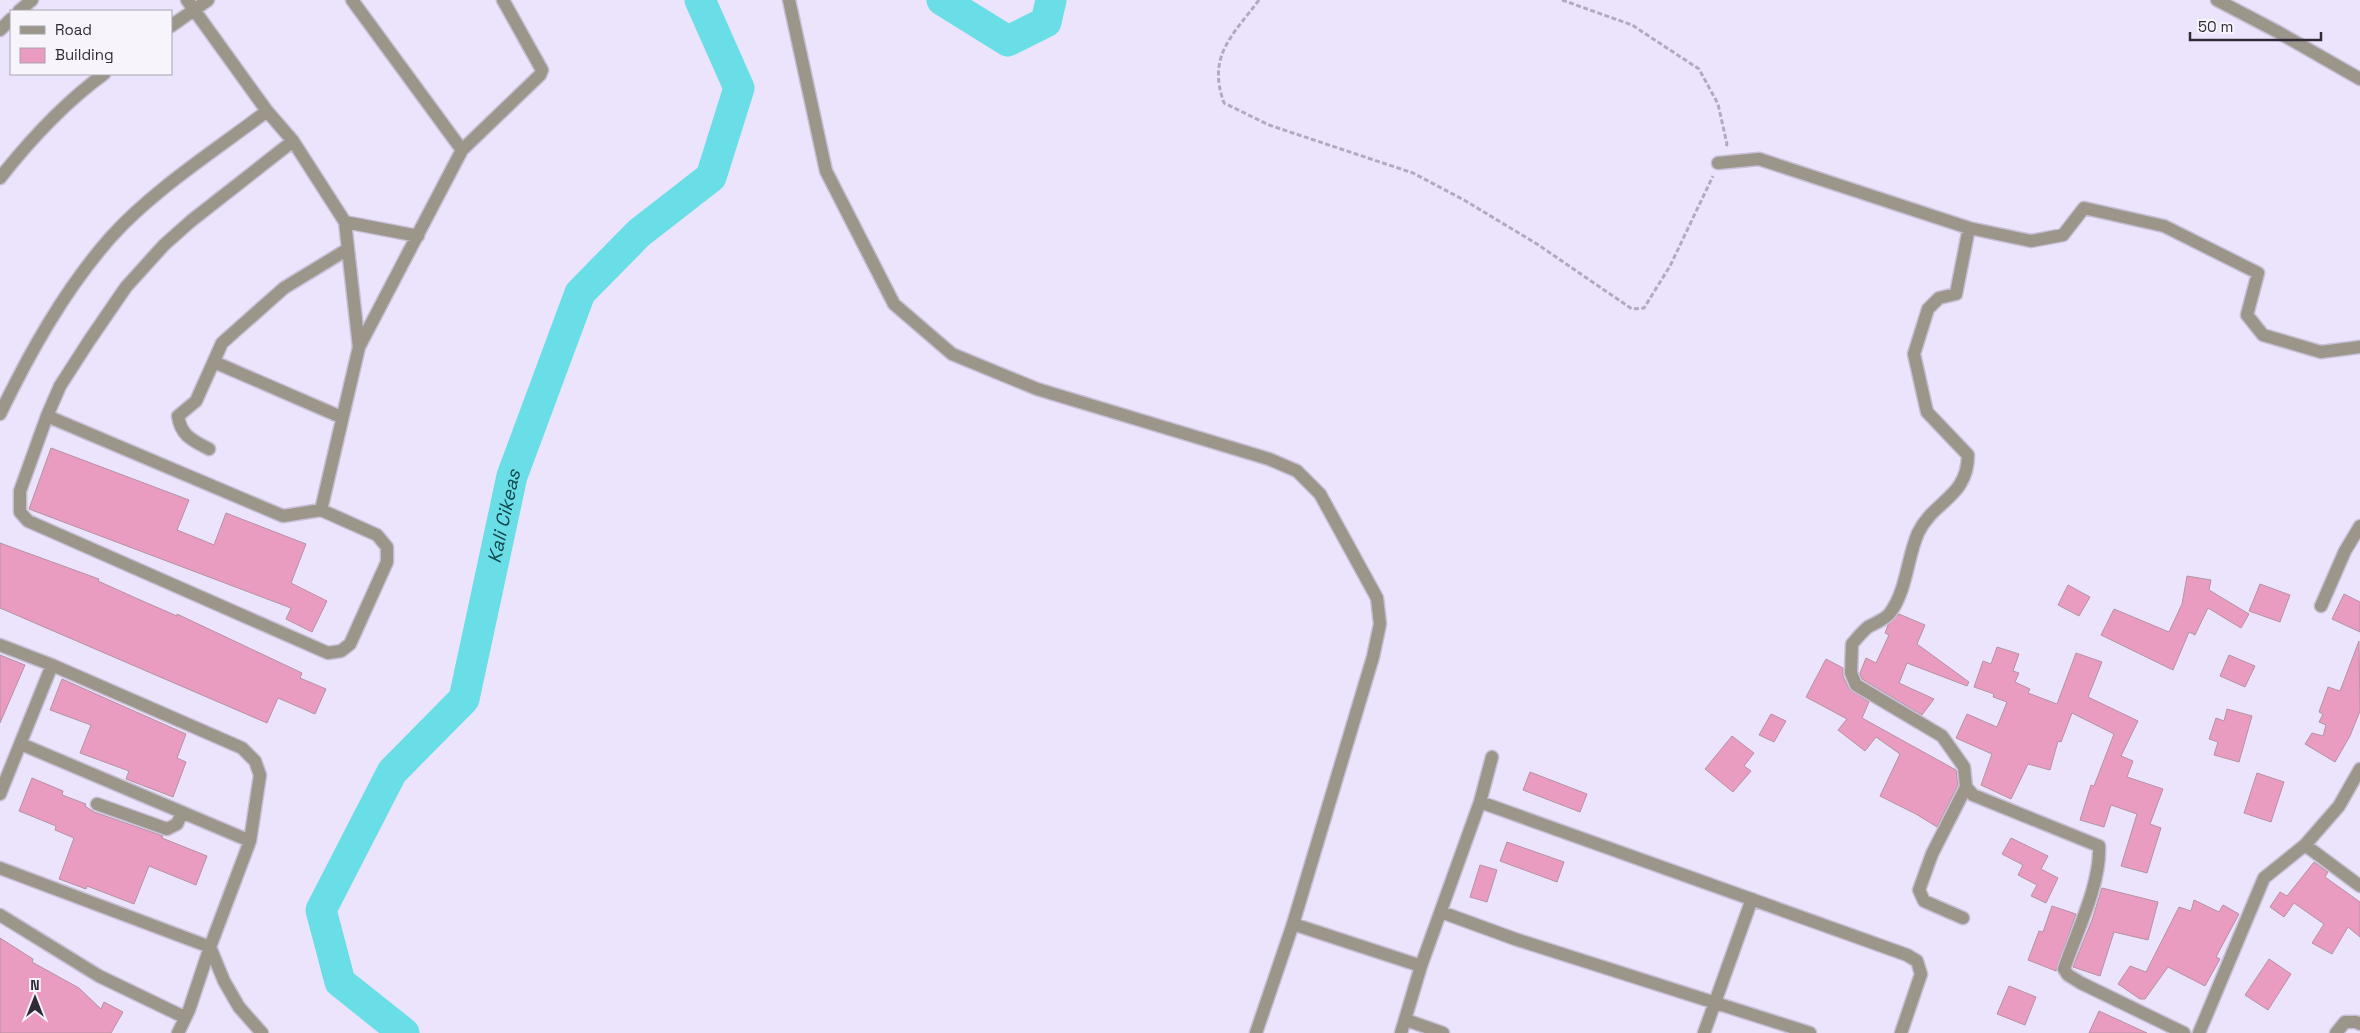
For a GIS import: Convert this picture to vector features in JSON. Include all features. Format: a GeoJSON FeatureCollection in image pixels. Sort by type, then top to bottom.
{"type":"FeatureCollection","features":[{"type":"Feature","properties":{"kind":"street"},"geometry":{"type":"LineString","coordinates":[[20,10],[32,0]]}},
{"type":"Feature","properties":{"kind":"street"},"geometry":{"type":"LineString","coordinates":[[172,25],[191,5],[208,0]]}},
{"type":"Feature","properties":{"kind":"street"},"geometry":{"type":"LineString","coordinates":[[352,0],[462,150]]}},
{"type":"Feature","properties":{"kind":"street"},"geometry":{"type":"LineString","coordinates":[[321,510],[341,417],[359,347],[462,150],[540,75],[542,70],[504,0]]}},
{"type":"Feature","properties":{"kind":"street"},"geometry":{"type":"LineString","coordinates":[[789,0],[826,171],[894,304],[952,354],[1037,389],[1269,459],[1297,471],[1320,494],[1377,598],[1380,624],[1373,657],[1293,924],[1256,1033]]}},
{"type":"Feature","properties":{"kind":"street"},"geometry":{"type":"LineString","coordinates":[[2217,0],[2360,79]]}},
{"type":"Feature","properties":{"kind":"street"},"geometry":{"type":"LineString","coordinates":[[191,5],[267,111],[293,141],[345,222],[359,347]]}},
{"type":"Feature","properties":{"kind":"street"},"geometry":{"type":"LineString","coordinates":[[0,30],[10,19]]}},
{"type":"Feature","properties":{"kind":"street"},"geometry":{"type":"LineString","coordinates":[[0,178],[43,128],[82,90],[103,75]]}},
{"type":"Feature","properties":{"kind":"street"},"geometry":{"type":"LineString","coordinates":[[0,414],[45,329],[90,262],[112,237],[132,216],[267,111]]}},
{"type":"Feature","properties":{"kind":"street"},"geometry":{"type":"LineString","coordinates":[[47,416],[283,516],[321,510],[377,534],[386,544],[388,551],[387,562],[350,644],[341,651],[328,652],[28,521],[20,512],[20,492],[47,416],[60,386],[126,287],[147,263],[191,220],[293,141]]}},
{"type":"Feature","properties":{"kind":"street"},"geometry":{"type":"LineString","coordinates":[[1718,163],[1759,159],[1969,228],[2031,242],[2063,235],[2084,208],[2164,226],[2258,273],[2247,315],[2263,335],[2321,352],[2360,347]]}},
{"type":"Feature","properties":{"kind":"street"},"geometry":{"type":"LineString","coordinates":[[345,222],[418,236]]}},
{"type":"Feature","properties":{"kind":"street"},"geometry":{"type":"LineString","coordinates":[[1963,918],[1924,901],[1919,890],[1932,854],[1966,787],[1964,767],[1942,736],[1856,684],[1852,674],[1852,644],[1866,628],[1890,614],[1900,593],[1919,532],[1931,515],[1958,489],[1968,466],[1968,455],[1927,412],[1914,354],[1928,309],[1939,298],[1956,294],[1969,228]]}},
{"type":"Feature","properties":{"kind":"street"},"geometry":{"type":"LineString","coordinates":[[209,449],[187,437],[180,427],[178,416],[196,401],[222,343],[284,288],[348,249]]}},
{"type":"Feature","properties":{"kind":"street"},"geometry":{"type":"LineString","coordinates":[[214,362],[341,417]]}},
{"type":"Feature","properties":{"kind":"street"},"geometry":{"type":"LineString","coordinates":[[2321,606],[2345,551],[2360,526]]}},
{"type":"Feature","properties":{"kind":"street"},"geometry":{"type":"LineString","coordinates":[[0,645],[52,665],[242,748],[255,761],[260,775],[250,841],[178,1033]]}},
{"type":"Feature","properties":{"kind":"street"},"geometry":{"type":"LineString","coordinates":[[0,794],[52,665]]}},
{"type":"Feature","properties":{"kind":"street"},"geometry":{"type":"LineString","coordinates":[[21,744],[250,841]]}},
{"type":"Feature","properties":{"kind":"street"},"geometry":{"type":"LineString","coordinates":[[1401,1033],[1421,966],[1480,802],[1492,758]]}},
{"type":"Feature","properties":{"kind":"street"},"geometry":{"type":"LineString","coordinates":[[2199,1033],[2264,878],[2305,845],[2340,806],[2360,769]]}},
{"type":"Feature","properties":{"kind":"street"},"geometry":{"type":"LineString","coordinates":[[1966,787],[1973,795],[2099,846],[2100,860],[2085,910],[2064,968],[2068,975],[2081,983],[2184,1033]]}},
{"type":"Feature","properties":{"kind":"street"},"geometry":{"type":"LineString","coordinates":[[1480,802],[1907,955],[1917,961],[1921,974],[1901,1033]]}},
{"type":"Feature","properties":{"kind":"street"},"geometry":{"type":"LineString","coordinates":[[97,804],[167,829],[177,824],[182,812]]}},
{"type":"Feature","properties":{"kind":"street"},"geometry":{"type":"LineString","coordinates":[[2305,845],[2360,886]]}},
{"type":"Feature","properties":{"kind":"street"},"geometry":{"type":"LineString","coordinates":[[0,868],[210,947],[224,981],[239,1007],[262,1033]]}},
{"type":"Feature","properties":{"kind":"street"},"geometry":{"type":"LineString","coordinates":[[1704,1033],[1752,899]]}},
{"type":"Feature","properties":{"kind":"street"},"geometry":{"type":"LineString","coordinates":[[1440,912],[1515,939],[1810,1033]]}},
{"type":"Feature","properties":{"kind":"street"},"geometry":{"type":"LineString","coordinates":[[0,915],[99,976],[184,1017]]}},
{"type":"Feature","properties":{"kind":"street"},"geometry":{"type":"LineString","coordinates":[[1293,924],[1421,966]]}},
{"type":"Feature","properties":{"kind":"street"},"geometry":{"type":"LineString","coordinates":[[1406,1020],[1443,1033]]}},
{"type":"Feature","properties":{"kind":"street"},"geometry":{"type":"LineString","coordinates":[[2336,1033],[2345,1022],[2360,1024]]}},
{"type":"Feature","properties":{"kind":"path"},"geometry":{"type":"LineString","coordinates":[[1259,0],[1221,52],[1218,86],[1224,103],[1269,125],[1413,174],[1464,200],[1537,244],[1632,309],[1644,308],[1670,266],[1727,144],[1718,104],[1699,69],[1632,26],[1562,0]]}},
{"type":"Feature","properties":{"kind":"building"},"geometry":{"type":"Polygon","coordinates":[[[51,448],[189,500],[177,530],[214,545],[226,513],[306,544],[291,583],[327,601],[312,632],[286,619],[291,608],[29,509],[51,448]]]}},
{"type":"Feature","properties":{"kind":"building"},"geometry":{"type":"Polygon","coordinates":[[[0,543],[99,579],[98,581],[177,616],[177,614],[302,673],[300,678],[326,689],[315,714],[278,698],[267,723],[0,608],[0,543]]]}},
{"type":"Feature","properties":{"kind":"building"},"geometry":{"type":"Polygon","coordinates":[[[2187,576],[2211,580],[2209,590],[2249,614],[2241,628],[2208,608],[2195,635],[2189,632],[2173,670],[2101,635],[2114,609],[2169,632],[2182,604],[2187,576]]]}},
{"type":"Feature","properties":{"kind":"building"},"geometry":{"type":"Polygon","coordinates":[[[2260,584],[2290,595],[2280,622],[2249,611],[2260,584]]]}},
{"type":"Feature","properties":{"kind":"building"},"geometry":{"type":"Polygon","coordinates":[[[2068,585],[2090,597],[2079,616],[2058,605],[2068,585]]]}},
{"type":"Feature","properties":{"kind":"building"},"geometry":{"type":"Polygon","coordinates":[[[2344,594],[2360,602],[2360,632],[2332,619],[2344,594]]]}},
{"type":"Feature","properties":{"kind":"building"},"geometry":{"type":"Polygon","coordinates":[[[1899,614],[1925,625],[1917,644],[1969,682],[1967,686],[1907,663],[1899,683],[1934,699],[1922,715],[1862,679],[1860,673],[1866,658],[1876,663],[1889,635],[1885,633],[1888,625],[1899,614]]]}},
{"type":"Feature","properties":{"kind":"building"},"geometry":{"type":"Polygon","coordinates":[[[2359,641],[2360,711],[2350,736],[2335,762],[2305,744],[2312,733],[2323,736],[2326,725],[2319,722],[2323,714],[2319,712],[2328,687],[2340,691],[2359,641]]]}},
{"type":"Feature","properties":{"kind":"building"},"geometry":{"type":"Polygon","coordinates":[[[1997,647],[2019,654],[2013,671],[2019,673],[2015,682],[2030,689],[2028,693],[2057,704],[2076,653],[2102,662],[2088,697],[2138,721],[2121,756],[2133,761],[2127,777],[2163,789],[2150,824],[2161,828],[2147,873],[2121,866],[2137,814],[2111,805],[2104,827],[2080,820],[2091,785],[2094,786],[2114,734],[2072,713],[2061,742],[2058,741],[2050,770],[2028,764],[2011,799],[1981,785],[1992,754],[1956,738],[1967,714],[1997,727],[2007,702],[1993,697],[1994,694],[1974,687],[1983,661],[1991,664],[1997,647]]]}},
{"type":"Feature","properties":{"kind":"building"},"geometry":{"type":"Polygon","coordinates":[[[0,655],[25,665],[0,723],[0,655]]]}},
{"type":"Feature","properties":{"kind":"building"},"geometry":{"type":"Polygon","coordinates":[[[2229,655],[2255,666],[2245,687],[2220,676],[2229,655]]]}},
{"type":"Feature","properties":{"kind":"building"},"geometry":{"type":"Polygon","coordinates":[[[1826,659],[1843,668],[1843,676],[1849,689],[1869,702],[1862,718],[1956,770],[1958,785],[1937,827],[1880,796],[1900,754],[1876,737],[1865,751],[1838,730],[1847,719],[1806,697],[1826,659]]]}},
{"type":"Feature","properties":{"kind":"building"},"geometry":{"type":"Polygon","coordinates":[[[62,679],[186,734],[177,758],[186,762],[173,797],[126,779],[129,771],[80,753],[91,725],[50,710],[62,679]]]}},
{"type":"Feature","properties":{"kind":"building"},"geometry":{"type":"Polygon","coordinates":[[[2227,709],[2252,716],[2239,762],[2214,755],[2218,742],[2209,739],[2216,718],[2224,721],[2227,709]]]}},
{"type":"Feature","properties":{"kind":"building"},"geometry":{"type":"Polygon","coordinates":[[[1771,714],[1786,721],[1774,742],[1759,735],[1771,714]]]}},
{"type":"Feature","properties":{"kind":"building"},"geometry":{"type":"Polygon","coordinates":[[[1732,736],[1754,753],[1744,766],[1751,771],[1733,792],[1705,769],[1732,736]]]}},
{"type":"Feature","properties":{"kind":"building"},"geometry":{"type":"Polygon","coordinates":[[[1530,772],[1587,794],[1580,812],[1523,790],[1530,772]]]}},
{"type":"Feature","properties":{"kind":"building"},"geometry":{"type":"Polygon","coordinates":[[[2257,773],[2284,782],[2271,822],[2244,813],[2257,773]]]}},
{"type":"Feature","properties":{"kind":"building"},"geometry":{"type":"Polygon","coordinates":[[[32,778],[63,791],[62,795],[86,804],[85,806],[94,812],[163,836],[162,838],[207,856],[196,885],[149,866],[134,904],[87,886],[86,889],[59,879],[74,838],[55,830],[56,826],[19,811],[32,778]]]}},
{"type":"Feature","properties":{"kind":"building"},"geometry":{"type":"Polygon","coordinates":[[[2011,838],[2048,856],[2041,869],[2058,878],[2046,903],[2031,896],[2037,885],[2018,875],[2023,865],[2002,854],[2011,838]]]}},
{"type":"Feature","properties":{"kind":"building"},"geometry":{"type":"Polygon","coordinates":[[[1507,842],[1564,862],[1557,882],[1500,861],[1507,842]]]}},
{"type":"Feature","properties":{"kind":"building"},"geometry":{"type":"Polygon","coordinates":[[[2314,862],[2328,872],[2325,877],[2360,902],[2360,937],[2348,927],[2332,954],[2312,943],[2324,924],[2294,903],[2284,917],[2270,907],[2280,892],[2287,896],[2314,862]]]}},
{"type":"Feature","properties":{"kind":"building"},"geometry":{"type":"Polygon","coordinates":[[[1480,865],[1497,870],[1487,902],[1470,897],[1480,865]]]}},
{"type":"Feature","properties":{"kind":"building"},"geometry":{"type":"Polygon","coordinates":[[[2102,888],[2158,902],[2148,940],[2114,932],[2100,976],[2073,967],[2092,920],[2102,888]]]}},
{"type":"Feature","properties":{"kind":"building"},"geometry":{"type":"Polygon","coordinates":[[[2194,900],[2219,912],[2223,905],[2239,914],[2216,957],[2220,959],[2205,986],[2168,967],[2145,999],[2140,999],[2118,984],[2130,966],[2146,972],[2179,907],[2191,911],[2194,900]]]}},
{"type":"Feature","properties":{"kind":"building"},"geometry":{"type":"Polygon","coordinates":[[[2052,906],[2076,914],[2056,971],[2028,960],[2039,931],[2043,932],[2052,906]]]}},
{"type":"Feature","properties":{"kind":"building"},"geometry":{"type":"Polygon","coordinates":[[[0,938],[33,959],[32,962],[79,988],[101,1009],[104,1002],[123,1012],[111,1033],[0,1033],[0,938]]]}},
{"type":"Feature","properties":{"kind":"building"},"geometry":{"type":"Polygon","coordinates":[[[2269,959],[2291,974],[2268,1010],[2245,995],[2269,959]]]}},
{"type":"Feature","properties":{"kind":"building"},"geometry":{"type":"Polygon","coordinates":[[[2009,986],[2036,997],[2025,1025],[1997,1014],[2009,986]]]}},
{"type":"Feature","properties":{"kind":"building"},"geometry":{"type":"Polygon","coordinates":[[[2099,1011],[2147,1033],[2089,1033],[2099,1011]]]}},
{"type":"Feature","properties":{"kind":"waterway","name":"Kali Cikeas"},"geometry":{"type":"LineString","coordinates":[[404,1033],[340,982],[321,910],[392,772],[464,699],[512,476],[580,293],[639,233],[711,177],[739,88],[700,0]]}},
{"type":"Feature","properties":{"kind":"waterway","name":"Kali Cikeas"},"geometry":{"type":"LineString","coordinates":[[942,0],[1008,41],[1046,22],[1051,0]]}}]}
